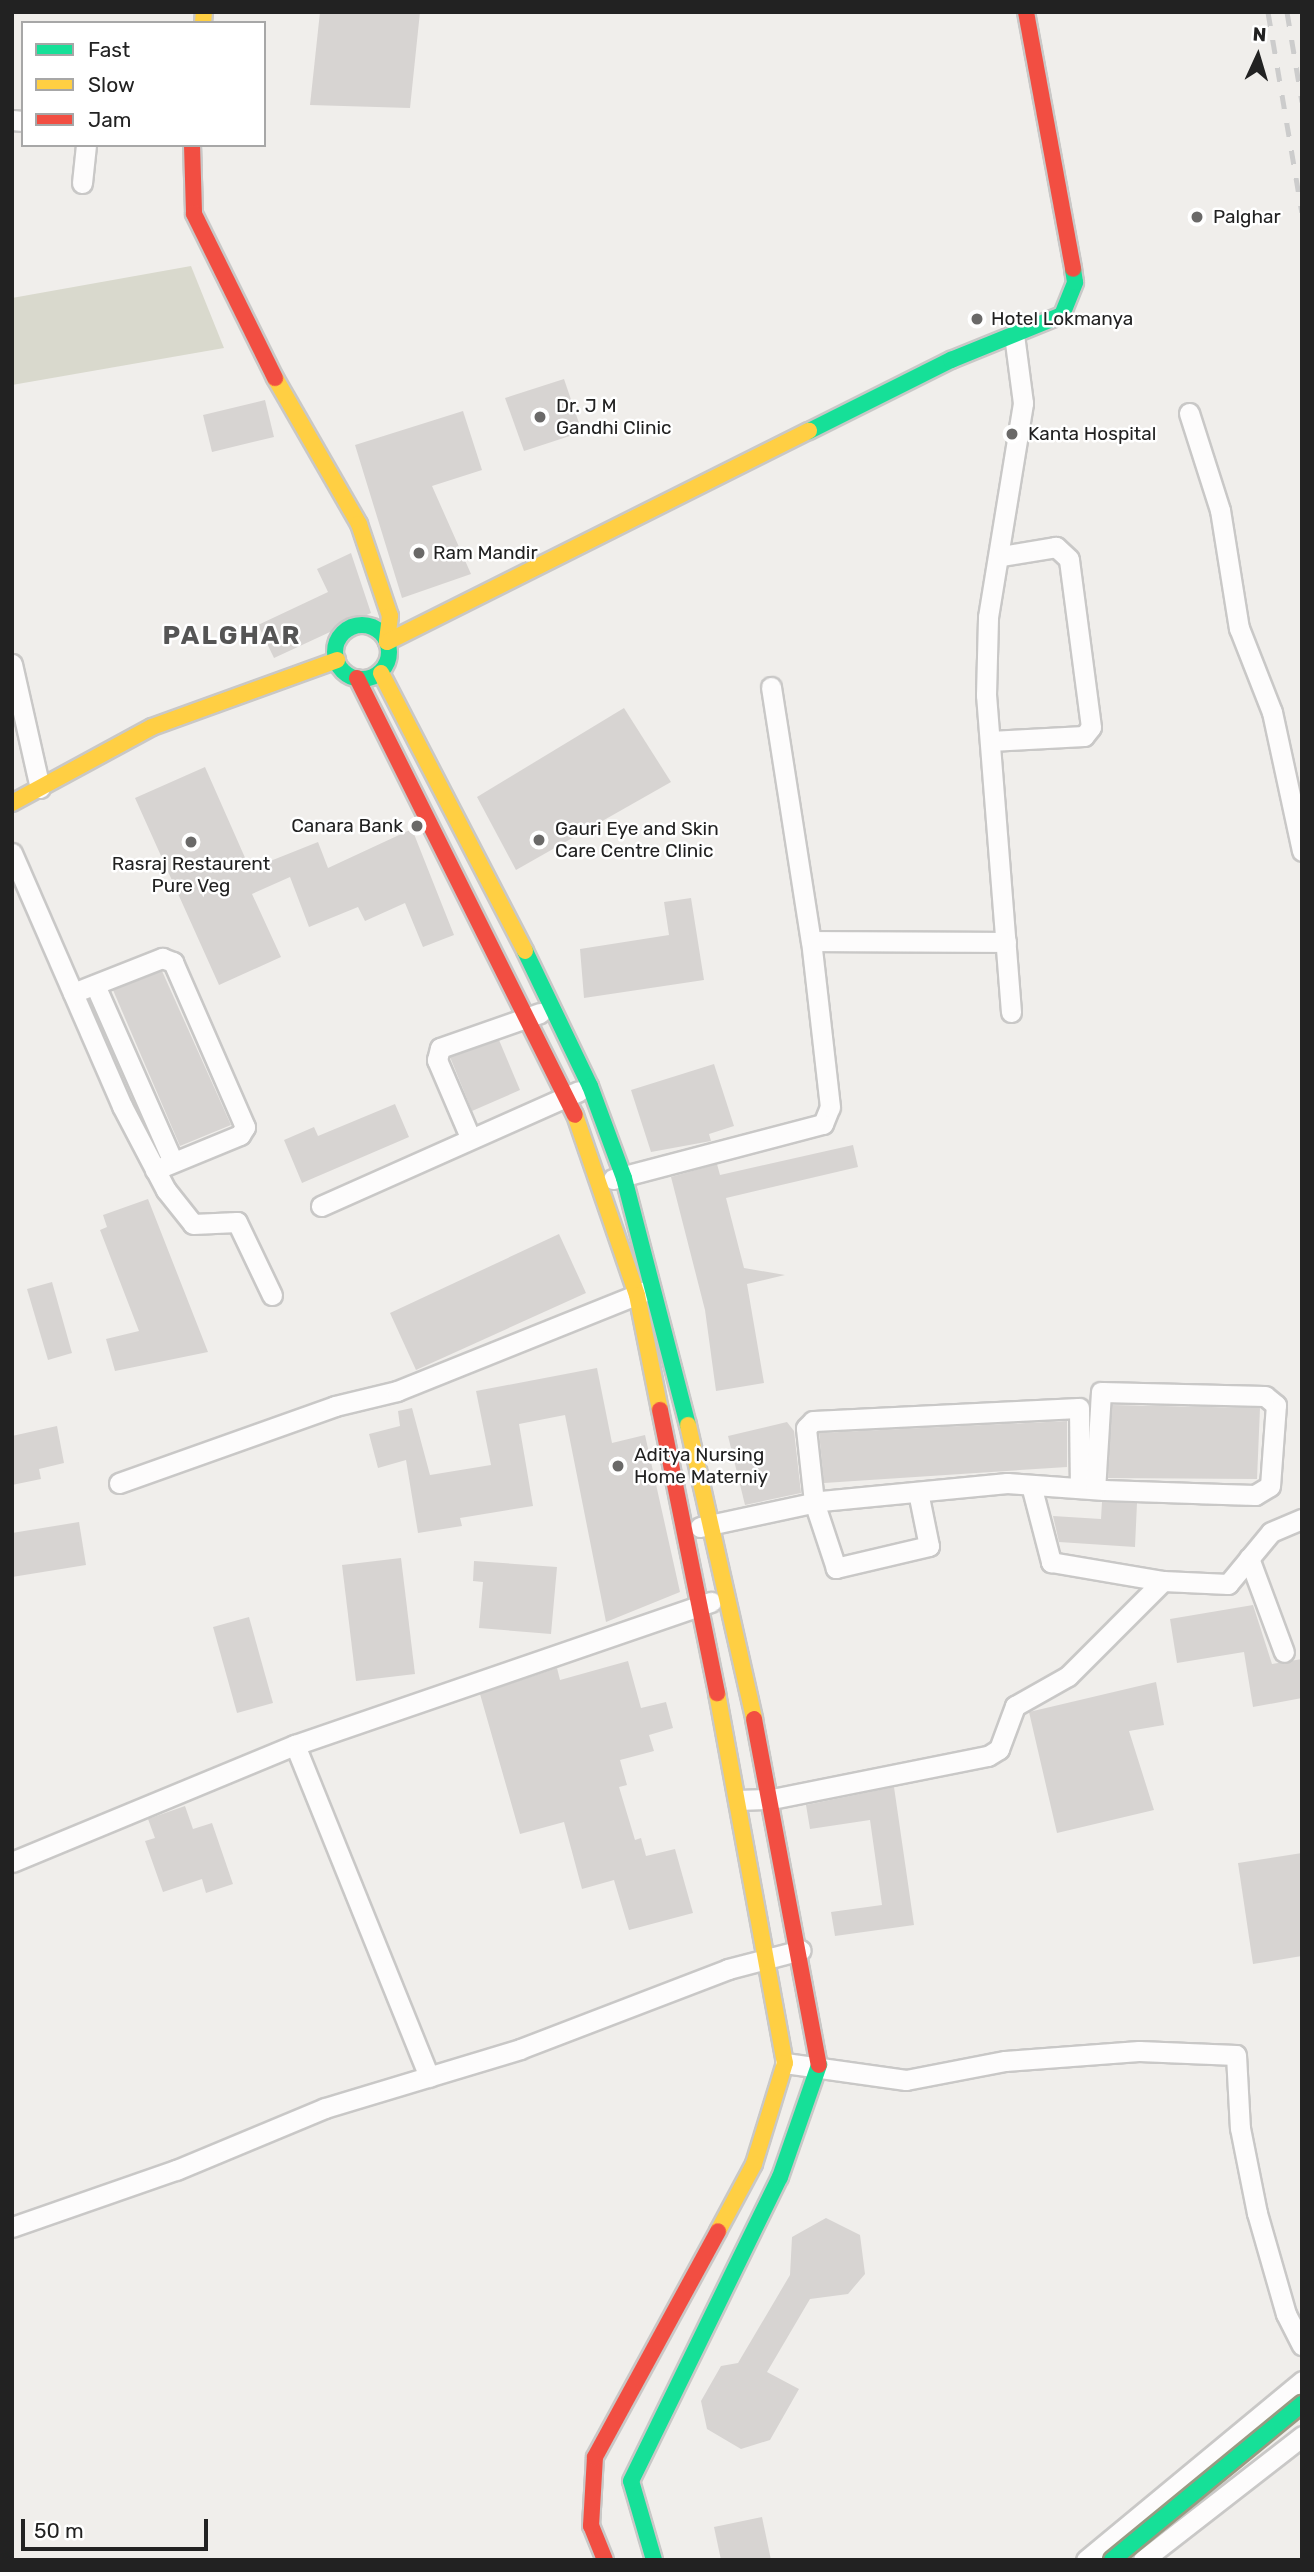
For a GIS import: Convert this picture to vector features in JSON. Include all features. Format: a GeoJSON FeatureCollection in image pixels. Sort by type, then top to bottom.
{"type":"FeatureCollection","features":[{"type":"Feature","properties":{"kind":"street"},"geometry":{"type":"LineString","coordinates":[[387,642],[951,360],[1062,316],[1075,282],[1026,12]]}},
{"type":"Feature","properties":{"kind":"street"},"geometry":{"type":"LineString","coordinates":[[82,183],[86,147]]}},
{"type":"Feature","properties":{"kind":"street"},"geometry":{"type":"LineString","coordinates":[[192,147],[194,214],[289,405],[359,524],[390,616],[387,642],[389,659],[381,673],[357,678]]}},
{"type":"Feature","properties":{"kind":"street"},"geometry":{"type":"LineString","coordinates":[[1011,1012],[990,741],[988,617],[1001,556],[1023,403],[1014,335]]}},
{"type":"Feature","properties":{"kind":"street"},"geometry":{"type":"LineString","coordinates":[[1189,413],[1220,510],[1239,628],[1272,712],[1302,851]]}},
{"type":"Feature","properties":{"kind":"street"},"geometry":{"type":"LineString","coordinates":[[990,741],[1084,736],[1091,727],[1069,559],[1056,547],[1001,556]]}},
{"type":"Feature","properties":{"kind":"street"},"geometry":{"type":"LineString","coordinates":[[337,660],[338,639],[359,624],[373,626],[387,642]]}},
{"type":"Feature","properties":{"kind":"street"},"geometry":{"type":"LineString","coordinates":[[337,660],[357,678],[530,1016],[568,1096],[637,1295],[770,1958],[785,2063],[754,2164],[595,2457],[590,2526],[605,2560]]}},
{"type":"Feature","properties":{"kind":"street"},"geometry":{"type":"LineString","coordinates":[[12,803],[152,727],[337,660]]}},
{"type":"Feature","properties":{"kind":"street"},"geometry":{"type":"LineString","coordinates":[[12,664],[40,788]]}},
{"type":"Feature","properties":{"kind":"street"},"geometry":{"type":"LineString","coordinates":[[381,673],[590,1086],[624,1178],[657,1287],[708,1525],[772,1799],[802,1950],[820,2072],[780,2177],[631,2481],[654,2560]]}},
{"type":"Feature","properties":{"kind":"street"},"geometry":{"type":"LineString","coordinates":[[598,1180],[624,1178],[823,1124],[830,1107],[811,941],[771,687]]}},
{"type":"Feature","properties":{"kind":"street"},"geometry":{"type":"LineString","coordinates":[[12,853],[73,993],[164,1166]]}},
{"type":"Feature","properties":{"kind":"street"},"geometry":{"type":"LineString","coordinates":[[811,941],[1006,942]]}},
{"type":"Feature","properties":{"kind":"street"},"geometry":{"type":"LineString","coordinates":[[73,993],[162,958],[173,962],[244,1127],[240,1135],[164,1166]]}},
{"type":"Feature","properties":{"kind":"street"},"geometry":{"type":"LineString","coordinates":[[95,985],[183,1218],[193,1224],[237,1222],[272,1294]]}},
{"type":"Feature","properties":{"kind":"street"},"geometry":{"type":"LineString","coordinates":[[470,1137],[437,1059],[440,1048],[553,1010]]}},
{"type":"Feature","properties":{"kind":"street"},"geometry":{"type":"LineString","coordinates":[[321,1206],[470,1137],[590,1086]]}},
{"type":"Feature","properties":{"kind":"street"},"geometry":{"type":"LineString","coordinates":[[119,1483],[335,1406],[397,1391],[657,1287]]}},
{"type":"Feature","properties":{"kind":"street"},"geometry":{"type":"LineString","coordinates":[[685,1531],[814,1502],[918,1492],[1031,1485],[1087,1489],[1255,1495],[1270,1486],[1276,1405],[1265,1395],[1101,1392],[1087,1489]]}},
{"type":"Feature","properties":{"kind":"street"},"geometry":{"type":"LineString","coordinates":[[918,1492],[929,1546],[836,1568],[814,1502],[806,1428],[813,1421],[1079,1408],[1087,1489]]}},
{"type":"Feature","properties":{"kind":"street"},"geometry":{"type":"LineString","coordinates":[[1031,1485],[1051,1562],[1163,1581],[1216,1587],[1228,1584],[1271,1532],[1302,1519]]}},
{"type":"Feature","properties":{"kind":"street"},"geometry":{"type":"LineString","coordinates":[[1250,1558],[1284,1652]]}},
{"type":"Feature","properties":{"kind":"street"},"geometry":{"type":"LineString","coordinates":[[738,1800],[772,1799],[999,1749],[1015,1706],[1068,1676],[1163,1581]]}},
{"type":"Feature","properties":{"kind":"street"},"geometry":{"type":"LineString","coordinates":[[12,1862],[216,1783],[295,1745],[726,1598]]}},
{"type":"Feature","properties":{"kind":"street"},"geometry":{"type":"LineString","coordinates":[[295,1745],[429,2077]]}},
{"type":"Feature","properties":{"kind":"street"},"geometry":{"type":"LineString","coordinates":[[12,2227],[176,2170],[325,2108],[429,2077],[770,1958],[802,1950]]}},
{"type":"Feature","properties":{"kind":"street"},"geometry":{"type":"LineString","coordinates":[[785,2063],[820,2072],[906,2080],[1005,2060],[1139,2051],[1236,2055],[1240,2128],[1257,2213],[1286,2314],[1302,2345]]}},
{"type":"Feature","properties":{"kind":"street"},"geometry":{"type":"LineString","coordinates":[[1086,2560],[1163,2499],[1302,2381]]}},
{"type":"Feature","properties":{"kind":"street"},"geometry":{"type":"LineString","coordinates":[[1112,2560],[1302,2404]]}},
{"type":"Feature","properties":{"kind":"street"},"geometry":{"type":"LineString","coordinates":[[1143,2560],[1302,2436]]}},
{"type":"Feature","properties":{"kind":"street"},"geometry":{"type":"LineString","coordinates":[[1163,2499],[1184,2526]]}},
{"type":"Feature","properties":{"kind":"shaded area"},"geometry":{"type":"Polygon","coordinates":[[[191,266],[224,348],[12,385],[12,298],[191,266]]]}},
{"type":"Feature","properties":{"kind":"building"},"geometry":{"type":"Polygon","coordinates":[[[320,12],[420,12],[410,108],[310,105],[320,12]]]}},
{"type":"Feature","properties":{"kind":"building"},"geometry":{"type":"Polygon","coordinates":[[[564,379],[582,432],[524,451],[505,398],[564,379]]]}},
{"type":"Feature","properties":{"kind":"building"},"geometry":{"type":"Polygon","coordinates":[[[265,400],[274,437],[212,452],[203,415],[265,400]]]}},
{"type":"Feature","properties":{"kind":"building"},"geometry":{"type":"Polygon","coordinates":[[[463,411],[482,470],[432,486],[471,574],[402,598],[355,445],[463,411]]]}},
{"type":"Feature","properties":{"kind":"building"},"geometry":{"type":"Polygon","coordinates":[[[351,553],[371,613],[274,658],[258,625],[328,592],[317,569],[351,553]]]}},
{"type":"Feature","properties":{"kind":"building"},"geometry":{"type":"Polygon","coordinates":[[[624,708],[671,782],[516,870],[477,797],[624,708]]]}},
{"type":"Feature","properties":{"kind":"building"},"geometry":{"type":"Polygon","coordinates":[[[205,767],[250,869],[318,842],[328,868],[412,829],[454,935],[423,947],[405,903],[365,921],[358,907],[309,927],[290,877],[252,894],[281,957],[219,985],[135,798],[205,767]]]}},
{"type":"Feature","properties":{"kind":"building"},"geometry":{"type":"Polygon","coordinates":[[[691,898],[704,980],[584,998],[580,949],[669,935],[664,902],[691,898]]]}},
{"type":"Feature","properties":{"kind":"building"},"geometry":{"type":"Polygon","coordinates":[[[162,971],[231,1125],[180,1146],[113,990],[162,971]]]}},
{"type":"Feature","properties":{"kind":"building"},"geometry":{"type":"Polygon","coordinates":[[[499,1040],[520,1090],[472,1111],[450,1057],[499,1040]]]}},
{"type":"Feature","properties":{"kind":"building"},"geometry":{"type":"Polygon","coordinates":[[[714,1064],[734,1126],[709,1134],[711,1141],[651,1152],[631,1090],[714,1064]]]}},
{"type":"Feature","properties":{"kind":"building"},"geometry":{"type":"Polygon","coordinates":[[[395,1104],[409,1137],[302,1183],[284,1140],[314,1127],[318,1136],[395,1104]]]}},
{"type":"Feature","properties":{"kind":"building"},"geometry":{"type":"Polygon","coordinates":[[[853,1145],[858,1167],[726,1198],[744,1268],[785,1275],[747,1284],[764,1383],[716,1391],[705,1310],[671,1177],[717,1164],[720,1175],[853,1145]]]}},
{"type":"Feature","properties":{"kind":"building"},"geometry":{"type":"Polygon","coordinates":[[[148,1199],[208,1352],[115,1371],[106,1339],[139,1331],[100,1230],[107,1227],[103,1215],[148,1199]]]}},
{"type":"Feature","properties":{"kind":"building"},"geometry":{"type":"Polygon","coordinates":[[[559,1234],[586,1293],[416,1370],[390,1313],[559,1234]]]}},
{"type":"Feature","properties":{"kind":"building"},"geometry":{"type":"Polygon","coordinates":[[[52,1282],[72,1353],[48,1360],[27,1289],[52,1282]]]}},
{"type":"Feature","properties":{"kind":"building"},"geometry":{"type":"Polygon","coordinates":[[[597,1368],[612,1443],[645,1435],[680,1592],[606,1622],[565,1415],[519,1424],[533,1506],[460,1518],[462,1526],[418,1533],[406,1460],[378,1468],[369,1434],[400,1426],[398,1411],[412,1408],[430,1475],[491,1465],[476,1391],[597,1368]]]}},
{"type":"Feature","properties":{"kind":"building"},"geometry":{"type":"Polygon","coordinates":[[[1112,1405],[1260,1408],[1257,1479],[1108,1478],[1112,1405]]]}},
{"type":"Feature","properties":{"kind":"building"},"geometry":{"type":"Polygon","coordinates":[[[1067,1421],[1067,1467],[824,1483],[819,1433],[1067,1421]]]}},
{"type":"Feature","properties":{"kind":"building"},"geometry":{"type":"Polygon","coordinates":[[[787,1422],[794,1431],[801,1493],[745,1505],[728,1436],[787,1422]]]}},
{"type":"Feature","properties":{"kind":"building"},"geometry":{"type":"Polygon","coordinates":[[[57,1426],[64,1463],[39,1469],[41,1479],[12,1485],[12,1436],[57,1426]]]}},
{"type":"Feature","properties":{"kind":"building"},"geometry":{"type":"Polygon","coordinates":[[[1102,1502],[1137,1503],[1135,1547],[1059,1542],[1053,1516],[1101,1519],[1102,1502]]]}},
{"type":"Feature","properties":{"kind":"building"},"geometry":{"type":"Polygon","coordinates":[[[79,1522],[86,1565],[12,1577],[12,1533],[79,1522]]]}},
{"type":"Feature","properties":{"kind":"building"},"geometry":{"type":"Polygon","coordinates":[[[401,1558],[415,1674],[356,1681],[342,1565],[401,1558]]]}},
{"type":"Feature","properties":{"kind":"building"},"geometry":{"type":"Polygon","coordinates":[[[474,1561],[557,1567],[551,1634],[479,1628],[483,1582],[473,1581],[474,1561]]]}},
{"type":"Feature","properties":{"kind":"building"},"geometry":{"type":"Polygon","coordinates":[[[1253,1605],[1272,1664],[1302,1659],[1302,1698],[1253,1707],[1244,1652],[1177,1663],[1170,1619],[1253,1605]]]}},
{"type":"Feature","properties":{"kind":"building"},"geometry":{"type":"Polygon","coordinates":[[[249,1617],[273,1703],[237,1713],[213,1627],[249,1617]]]}},
{"type":"Feature","properties":{"kind":"building"},"geometry":{"type":"Polygon","coordinates":[[[628,1661],[641,1708],[666,1702],[673,1728],[649,1735],[654,1751],[620,1760],[627,1785],[619,1787],[635,1840],[641,1838],[646,1856],[675,1849],[693,1913],[629,1930],[614,1880],[582,1889],[564,1822],[520,1834],[480,1694],[557,1668],[560,1680],[628,1661]]]}},
{"type":"Feature","properties":{"kind":"building"},"geometry":{"type":"Polygon","coordinates":[[[1156,1682],[1164,1725],[1129,1731],[1154,1810],[1057,1833],[1029,1712],[1156,1682]]]}},
{"type":"Feature","properties":{"kind":"building"},"geometry":{"type":"Polygon","coordinates":[[[894,1787],[914,1925],[835,1936],[831,1912],[882,1905],[870,1820],[810,1829],[806,1805],[894,1787]]]}},
{"type":"Feature","properties":{"kind":"building"},"geometry":{"type":"Polygon","coordinates":[[[185,1806],[193,1829],[212,1823],[233,1884],[206,1893],[202,1879],[163,1892],[145,1841],[155,1838],[148,1819],[185,1806]]]}},
{"type":"Feature","properties":{"kind":"building"},"geometry":{"type":"Polygon","coordinates":[[[1302,1853],[1302,1956],[1253,1964],[1238,1863],[1302,1853]]]}},
{"type":"Feature","properties":{"kind":"building"},"geometry":{"type":"Polygon","coordinates":[[[826,2218],[860,2235],[865,2274],[848,2294],[810,2299],[767,2372],[799,2389],[770,2440],[741,2449],[707,2429],[701,2401],[721,2366],[738,2363],[790,2275],[792,2237],[826,2218]]]}},
{"type":"Feature","properties":{"kind":"building"},"geometry":{"type":"Polygon","coordinates":[[[762,2517],[771,2560],[721,2560],[714,2527],[762,2517]]]}},
{"type":"Feature","properties":{"kind":"railway"},"geometry":{"type":"LineString","coordinates":[[1268,12],[1302,212]]}},
{"type":"Feature","properties":{"kind":"railway"},"geometry":{"type":"LineString","coordinates":[[1287,12],[1302,102]]}},
{"type":"Feature","properties":{"kind":"traffic: fast"},"geometry":{"type":"LineString","coordinates":[[809,431],[951,360],[1062,315],[1075,282],[1073,269]]}},
{"type":"Feature","properties":{"kind":"traffic: fast"},"geometry":{"type":"LineString","coordinates":[[362,625],[381,633],[389,652],[381,671],[362,679],[343,671],[335,652],[343,633],[362,625]]}},
{"type":"Feature","properties":{"kind":"traffic: fast"},"geometry":{"type":"LineString","coordinates":[[525,951],[590,1086],[624,1178],[688,1425]]}},
{"type":"Feature","properties":{"kind":"traffic: fast"},"geometry":{"type":"LineString","coordinates":[[654,2560],[631,2481],[780,2177],[819,2065]]}},
{"type":"Feature","properties":{"kind":"traffic: fast"},"geometry":{"type":"LineString","coordinates":[[1112,2560],[1302,2404]]}},
{"type":"Feature","properties":{"kind":"traffic: slow"},"geometry":{"type":"LineString","coordinates":[[203,21],[204,12]]}},
{"type":"Feature","properties":{"kind":"traffic: slow"},"geometry":{"type":"LineString","coordinates":[[275,378],[359,524],[390,616],[387,642]]}},
{"type":"Feature","properties":{"kind":"traffic: slow"},"geometry":{"type":"LineString","coordinates":[[387,642],[809,431]]}},
{"type":"Feature","properties":{"kind":"traffic: slow"},"geometry":{"type":"LineString","coordinates":[[12,803],[152,727],[337,660]]}},
{"type":"Feature","properties":{"kind":"traffic: slow"},"geometry":{"type":"LineString","coordinates":[[381,673],[525,951]]}},
{"type":"Feature","properties":{"kind":"traffic: slow"},"geometry":{"type":"LineString","coordinates":[[575,1115],[637,1295],[660,1410]]}},
{"type":"Feature","properties":{"kind":"traffic: slow"},"geometry":{"type":"LineString","coordinates":[[688,1425],[754,1719]]}},
{"type":"Feature","properties":{"kind":"traffic: slow"},"geometry":{"type":"LineString","coordinates":[[717,1693],[785,2063],[754,2164],[718,2231]]}},
{"type":"Feature","properties":{"kind":"traffic: jam"},"geometry":{"type":"LineString","coordinates":[[1026,12],[1073,269]]}},
{"type":"Feature","properties":{"kind":"traffic: jam"},"geometry":{"type":"LineString","coordinates":[[192,147],[194,214],[275,378]]}},
{"type":"Feature","properties":{"kind":"traffic: jam"},"geometry":{"type":"LineString","coordinates":[[357,678],[575,1115]]}},
{"type":"Feature","properties":{"kind":"traffic: jam"},"geometry":{"type":"LineString","coordinates":[[660,1410],[717,1693]]}},
{"type":"Feature","properties":{"kind":"traffic: jam"},"geometry":{"type":"LineString","coordinates":[[754,1719],[819,2065]]}},
{"type":"Feature","properties":{"kind":"traffic: jam"},"geometry":{"type":"LineString","coordinates":[[605,2560],[591,2526],[595,2457],[718,2231]]}},
{"type":"Feature","properties":{"kind":"place","name":"Palghar"},"geometry":{"type":"Point","coordinates":[1197,217]}},
{"type":"Feature","properties":{"kind":"place","name":"Hotel Lokmanya"},"geometry":{"type":"Point","coordinates":[977,319]}},
{"type":"Feature","properties":{"kind":"place","name":"Dr. J M Gandhi Clinic"},"geometry":{"type":"Point","coordinates":[540,417]}},
{"type":"Feature","properties":{"kind":"place","name":"Kanta Hospital"},"geometry":{"type":"Point","coordinates":[1012,434]}},
{"type":"Feature","properties":{"kind":"place","name":"Ram Mandir"},"geometry":{"type":"Point","coordinates":[419,553]}},
{"type":"Feature","properties":{"kind":"place","name":"Canara Bank"},"geometry":{"type":"Point","coordinates":[417,826]}},
{"type":"Feature","properties":{"kind":"place","name":"Gauri Eye and Skin Care Centre Clinic"},"geometry":{"type":"Point","coordinates":[539,840]}},
{"type":"Feature","properties":{"kind":"place","name":"Rasraj Restaurent Pure Veg"},"geometry":{"type":"Point","coordinates":[191,842]}},
{"type":"Feature","properties":{"kind":"place","name":"Aditya Nursing Home Materniy"},"geometry":{"type":"Point","coordinates":[618,1466]}},
{"type":"Feature","properties":{"kind":"district","name":"PALGHAR"},"geometry":{"type":"Point","coordinates":[232,636]}}]}
